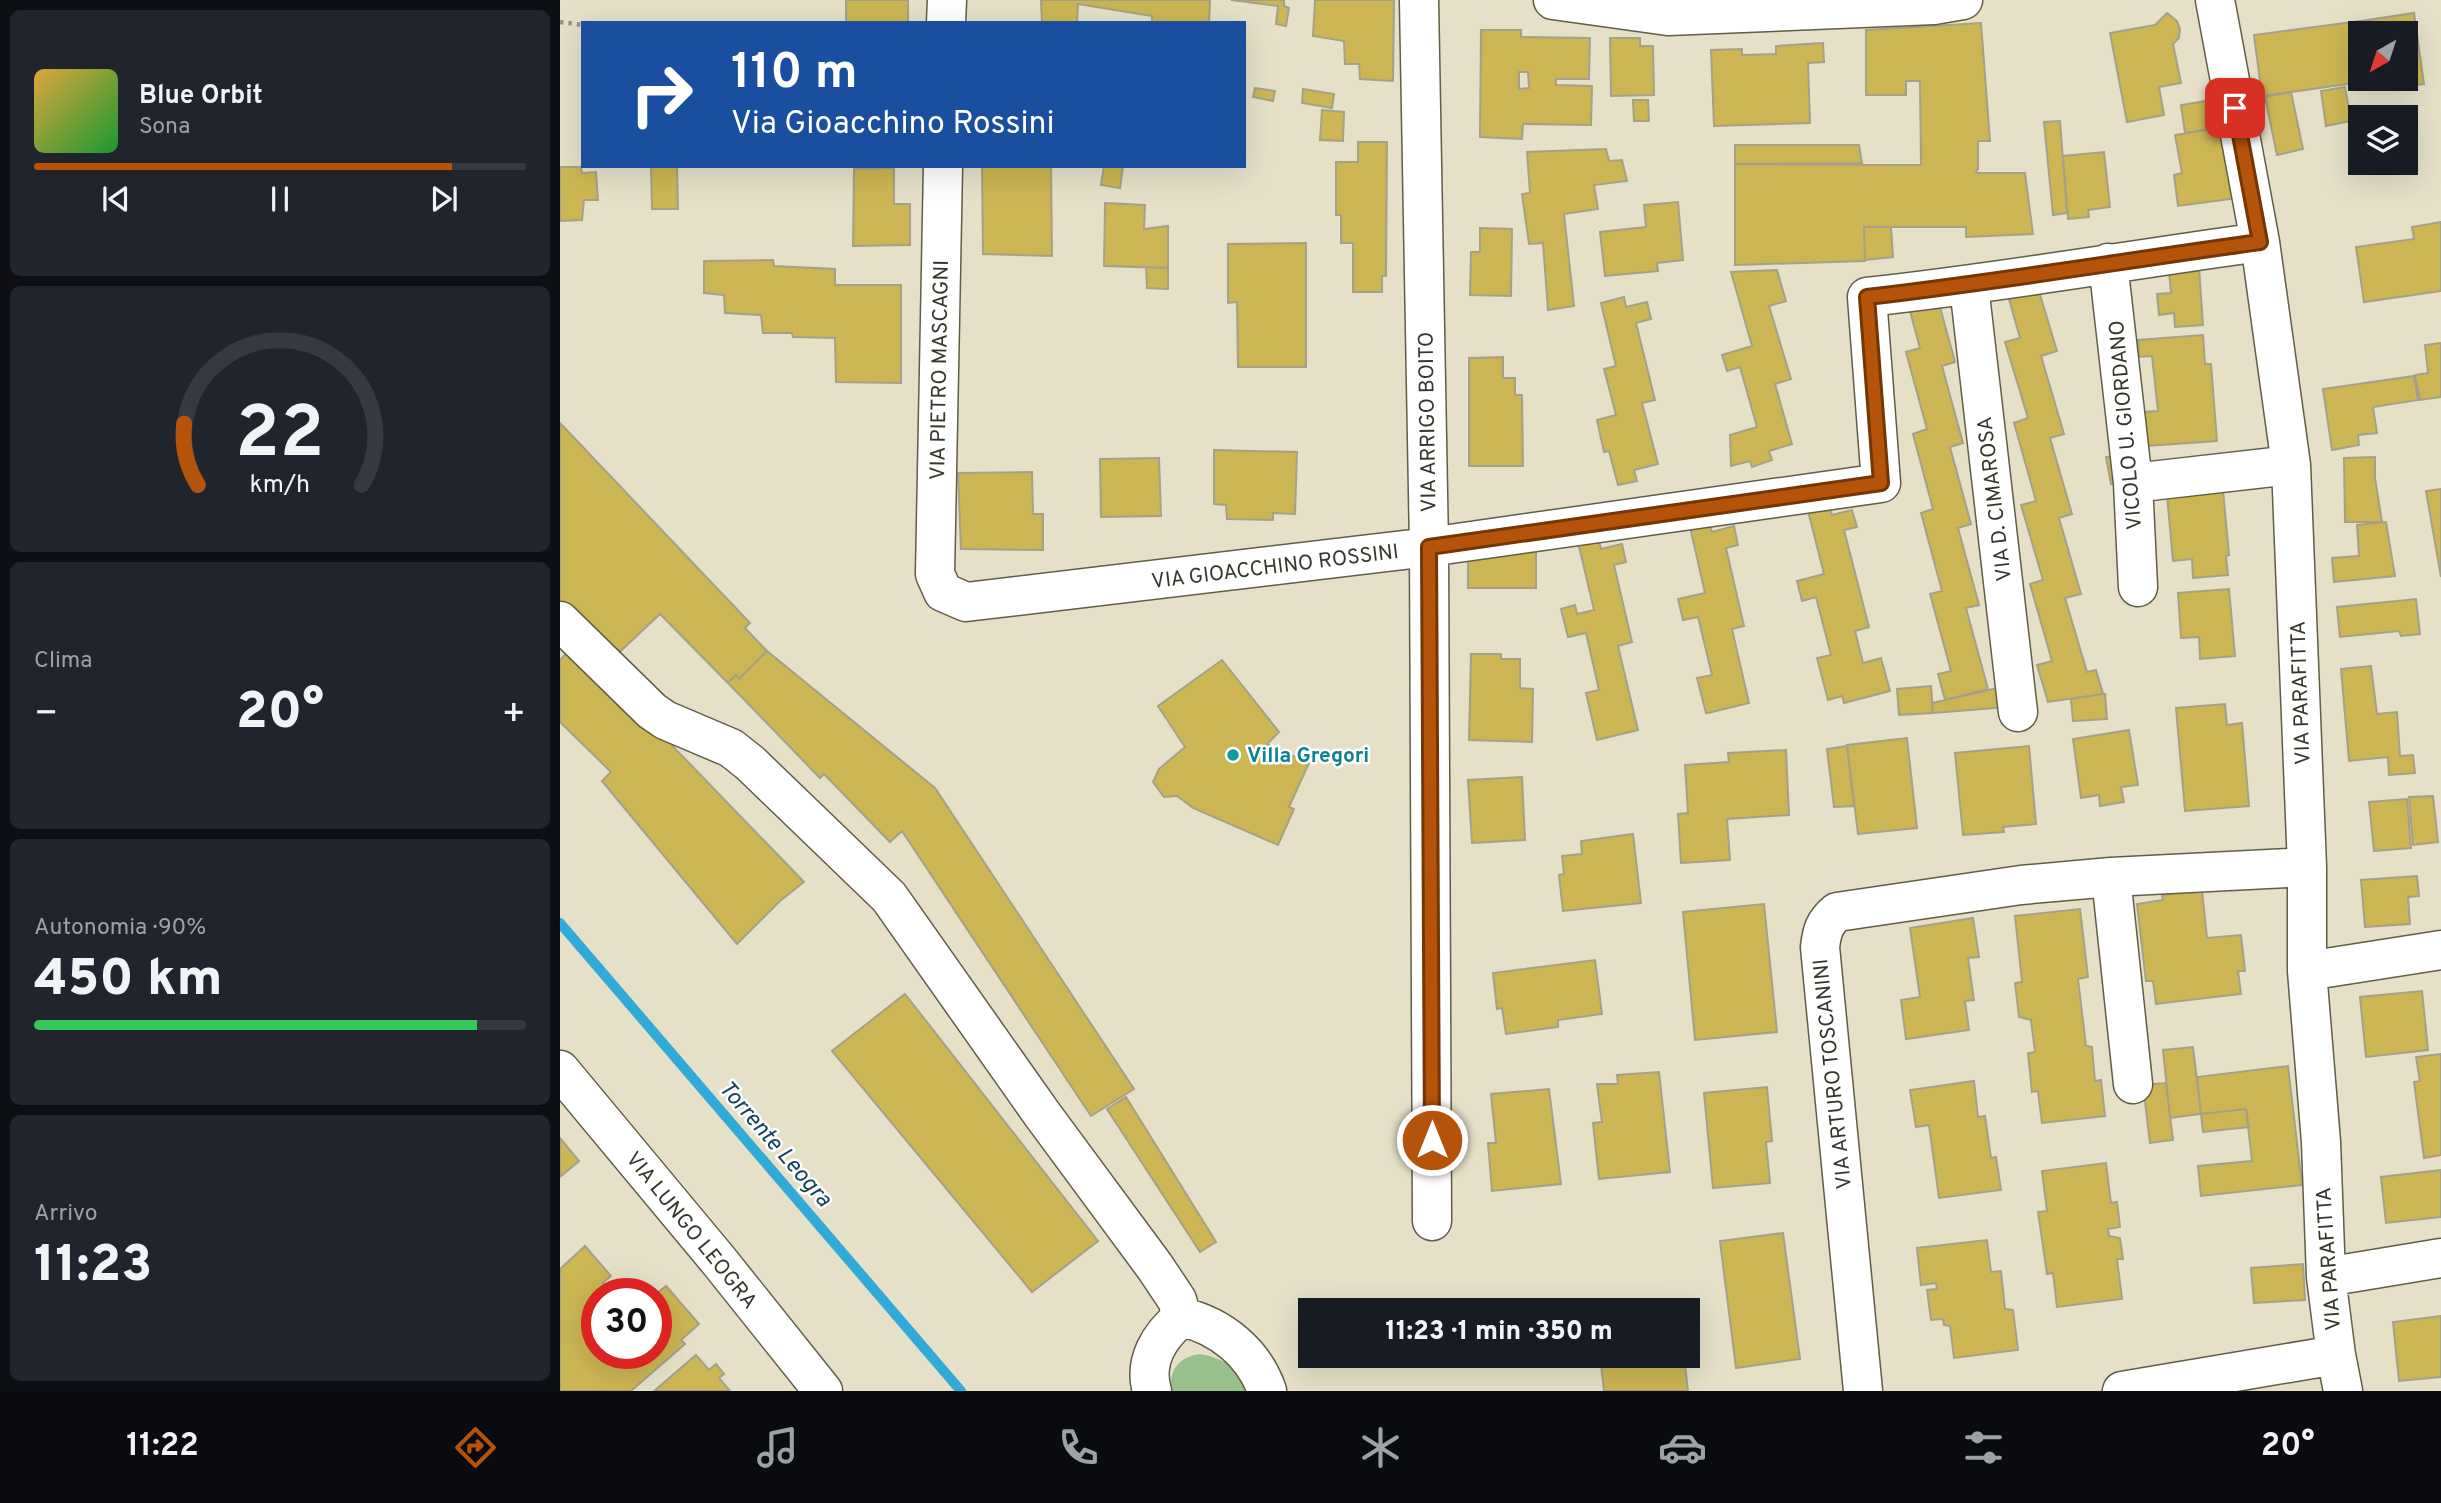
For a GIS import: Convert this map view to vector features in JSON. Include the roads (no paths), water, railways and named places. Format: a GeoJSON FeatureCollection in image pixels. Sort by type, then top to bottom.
{"type":"FeatureCollection","features":[{"type":"Feature","properties":{"kind":"street"},"geometry":{"type":"LineString","coordinates":[[946,21],[947,0]]}},
{"type":"Feature","properties":{"kind":"street","name":"VIA ARRIGO BOITO"},"geometry":{"type":"LineString","coordinates":[[1419,0],[1429,547],[1432,1221]]}},
{"type":"Feature","properties":{"kind":"street"},"geometry":{"type":"LineString","coordinates":[[1553,0],[1668,16],[1943,2]]}},
{"type":"Feature","properties":{"kind":"street","name":"VIA PARAFITTA"},"geometry":{"type":"LineString","coordinates":[[2215,0],[2260,242],[2291,465],[2307,867],[2307,971],[2321,1142],[2326,1277],[2339,1373]]}},
{"type":"Feature","properties":{"kind":"street","name":"VIA PIETRO MASCAGNI"},"geometry":{"type":"LineString","coordinates":[[935,574],[943,168]]}},
{"type":"Feature","properties":{"kind":"street","name":"VIA GIOACCHINO ROSSINI"},"geometry":{"type":"LineString","coordinates":[[935,574],[943,592],[966,602],[1429,547],[1881,483],[1867,297],[1969,286],[2260,242]]}},
{"type":"Feature","properties":{"kind":"street","name":"VICOLO U. GIORDANO"},"geometry":{"type":"LineString","coordinates":[[2108,263],[2133,483],[2138,587]]}},
{"type":"Feature","properties":{"kind":"street","name":"VIA D. CIMAROSA"},"geometry":{"type":"LineString","coordinates":[[1969,286],[2018,712]]}},
{"type":"Feature","properties":{"kind":"street"},"geometry":{"type":"LineString","coordinates":[[2133,483],[2291,465]]}},
{"type":"Feature","properties":{"kind":"street"},"geometry":{"type":"LineString","coordinates":[[560,621],[652,712],[731,748],[888,897],[1042,1114],[1155,1267],[1177,1300],[1182,1317]]}},
{"type":"Feature","properties":{"kind":"street","name":"VIA ARTURO TOSCANINI"},"geometry":{"type":"LineString","coordinates":[[1863,1391],[1820,947],[1822,930],[1827,921],[1837,912],[2021,886],[2111,877],[2307,867]]}},
{"type":"Feature","properties":{"kind":"street"},"geometry":{"type":"LineString","coordinates":[[2111,877],[2133,1084]]}},
{"type":"Feature","properties":{"kind":"street"},"geometry":{"type":"LineString","coordinates":[[2307,971],[2441,950]]}},
{"type":"Feature","properties":{"kind":"street","name":"VIA LUNGO LEOGRA"},"geometry":{"type":"LineString","coordinates":[[560,1070],[823,1391]]}},
{"type":"Feature","properties":{"kind":"street"},"geometry":{"type":"LineString","coordinates":[[2326,1277],[2441,1258]]}},
{"type":"Feature","properties":{"kind":"street"},"geometry":{"type":"LineString","coordinates":[[1152,1391],[1151,1366],[1156,1344],[1182,1317]]}},
{"type":"Feature","properties":{"kind":"street"},"geometry":{"type":"LineString","coordinates":[[1182,1317],[1224,1334],[1257,1370],[1268,1391]]}},
{"type":"Feature","properties":{"kind":"street"},"geometry":{"type":"LineString","coordinates":[[2122,1391],[2339,1373]]}},
{"type":"Feature","properties":{"kind":"waterway","name":"Torrente Leogra"},"geometry":{"type":"LineString","coordinates":[[560,923],[961,1391]]}},
{"type":"Feature","properties":{"kind":"place","name":"Villa Gregori"},"geometry":{"type":"Point","coordinates":[1233,755]}}]}
